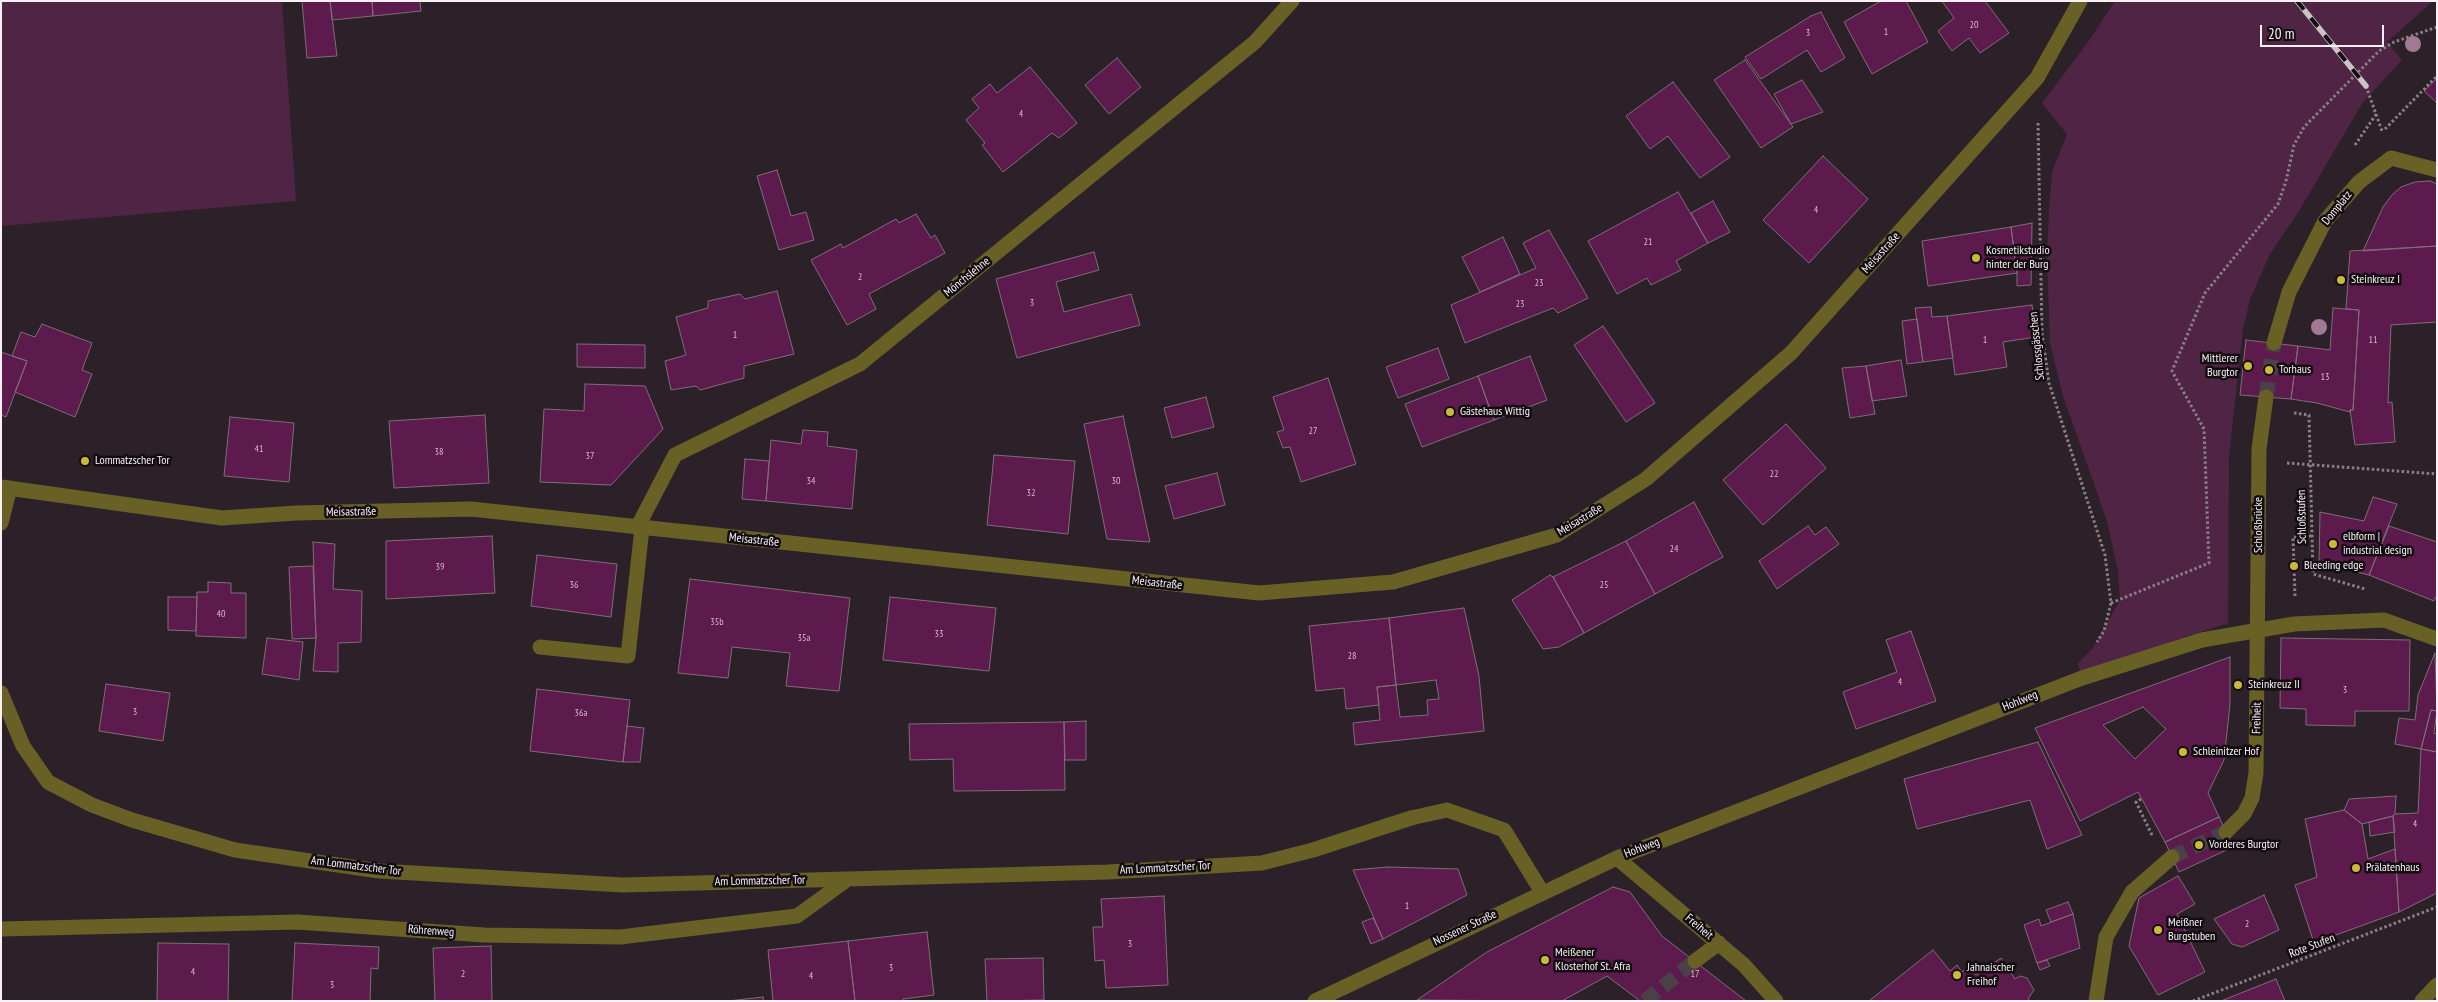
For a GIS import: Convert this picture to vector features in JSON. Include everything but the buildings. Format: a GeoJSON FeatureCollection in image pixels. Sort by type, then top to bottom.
{"type":"FeatureCollection","features":[{"type":"Feature","properties":{"kind":"street","name":"Mönchslehne"},"geometry":{"type":"LineString","coordinates":[[639,528],[675,455],[860,364],[1255,42],[1292,1]]}},
{"type":"Feature","properties":{"kind":"street","name":"Meisastraße"},"geometry":{"type":"LineString","coordinates":[[5,488],[222,518],[296,513],[470,509],[1259,593],[1393,582],[1557,535],[1646,480],[1791,353],[2037,78],[2080,1]]}},
{"type":"Feature","properties":{"kind":"street"},"geometry":{"type":"LineString","coordinates":[[2391,158],[2437,170]]}},
{"type":"Feature","properties":{"kind":"street","name":"Domplatz"},"geometry":{"type":"LineString","coordinates":[[2274,344],[2289,292],[2325,221],[2359,182],[2391,158]]}},
{"type":"Feature","properties":{"kind":"street","name":"Schloßbrücke"},"geometry":{"type":"LineString","coordinates":[[2258,654],[2259,449],[2266,397]]}},
{"type":"Feature","properties":{"kind":"street"},"geometry":{"type":"LineString","coordinates":[[1,523],[5,488]]}},
{"type":"Feature","properties":{"kind":"street"},"geometry":{"type":"LineString","coordinates":[[540,646],[628,656],[639,528]]}},
{"type":"Feature","properties":{"kind":"street","name":"Hohlweg"},"geometry":{"type":"LineString","coordinates":[[1617,858],[2047,690],[2202,640],[2294,624],[2384,620],[2437,639]]}},
{"type":"Feature","properties":{"kind":"street","name":"Freiheit"},"geometry":{"type":"LineString","coordinates":[[2226,832],[2244,814],[2252,798],[2256,773],[2258,654]]}},
{"type":"Feature","properties":{"kind":"street","name":"Am Lommatzscher Tor"},"geometry":{"type":"LineString","coordinates":[[1,693],[23,746],[48,782],[92,805],[132,820],[235,850],[379,871],[623,885],[1108,872],[1262,863],[1313,850],[1411,818],[1447,810],[1504,830],[1542,892]]}},
{"type":"Feature","properties":{"kind":"street"},"geometry":{"type":"LineString","coordinates":[[2096,1001],[2106,937],[2132,892],[2172,857]]}},
{"type":"Feature","properties":{"kind":"street","name":"Freiheit"},"geometry":{"type":"LineString","coordinates":[[1617,858],[1744,965],[1776,1001]]}},
{"type":"Feature","properties":{"kind":"street","name":"Nossener Straße"},"geometry":{"type":"LineString","coordinates":[[1315,1001],[1617,858]]}},
{"type":"Feature","properties":{"kind":"street","name":"Röhrenweg"},"geometry":{"type":"LineString","coordinates":[[1,929],[297,922],[484,935],[620,937],[797,916],[848,879]]}},
{"type":"Feature","properties":{"kind":"street"},"geometry":{"type":"LineString","coordinates":[[1694,961],[1719,943]]}},
{"type":"Feature","properties":{"kind":"street"},"geometry":{"type":"LineString","coordinates":[[2422,1001],[2437,985]]}},
{"type":"Feature","properties":{"kind":"path","name":"Schlossgässchen"},"geometry":{"type":"LineString","coordinates":[[2037,78],[2040,280],[2042,334],[2047,373],[2072,457],[2091,508],[2105,555],[2111,603],[2209,563],[2204,429],[2172,371],[2205,293],[2278,204],[2286,181],[2294,145],[2304,127],[2380,51],[2394,42],[2437,27]]}},
{"type":"Feature","properties":{"kind":"path"},"geometry":{"type":"LineString","coordinates":[[2382,132],[2437,76]]}},
{"type":"Feature","properties":{"kind":"path"},"geometry":{"type":"LineString","coordinates":[[2366,86],[2391,158]]}},
{"type":"Feature","properties":{"kind":"path","name":"Schloßstufen"},"geometry":{"type":"LineString","coordinates":[[2291,412],[2309,414],[2313,574],[2367,590]]}},
{"type":"Feature","properties":{"kind":"path"},"geometry":{"type":"LineString","coordinates":[[2281,463],[2322,464],[2437,474]]}},
{"type":"Feature","properties":{"kind":"path"},"geometry":{"type":"LineString","coordinates":[[2295,599],[2293,537],[2311,536]]}},
{"type":"Feature","properties":{"kind":"path"},"geometry":{"type":"LineString","coordinates":[[2141,799],[2136,802],[2154,839]]}},
{"type":"Feature","properties":{"kind":"path","name":"Rote Stufen"},"geometry":{"type":"LineString","coordinates":[[2193,1001],[2437,907]]}},
{"type":"Feature","properties":{"kind":"shaded area"},"geometry":{"type":"Polygon","coordinates":[[[1,1],[282,1],[296,201],[1,226],[1,1]]]}},
{"type":"Feature","properties":{"kind":"shaded area"},"geometry":{"type":"Polygon","coordinates":[[[2115,1],[2433,1],[2387,42],[2402,60],[2363,102],[2299,211],[2270,254],[2250,299],[2243,329],[2229,457],[2228,623],[2080,672],[2078,663],[2093,648],[2120,600],[2118,571],[2107,521],[2063,396],[2050,343],[2047,260],[2052,172],[2067,134],[2042,103],[2086,45],[2115,1]]]}},
{"type":"Feature","properties":{"kind":"tunnel"},"geometry":{"type":"LineString","coordinates":[[2266,397],[2274,343]]}},
{"type":"Feature","properties":{"kind":"tunnel"},"geometry":{"type":"LineString","coordinates":[[2172,857],[2226,832]]}},
{"type":"Feature","properties":{"kind":"tunnel"},"geometry":{"type":"LineString","coordinates":[[1645,1001],[1695,961]]}},
{"type":"Feature","properties":{"kind":"railway"},"geometry":{"type":"LineString","coordinates":[[2297,1],[2366,86]]}},
{"type":"Feature","properties":{"kind":"place","name":"Kosmetikstudio hinter der Burg"},"geometry":{"type":"Point","coordinates":[1976,258]}},
{"type":"Feature","properties":{"kind":"place","name":"Steinkreuz I"},"geometry":{"type":"Point","coordinates":[2341,280]}},
{"type":"Feature","properties":{"kind":"place","name":"Mittlerer Burgtor"},"geometry":{"type":"Point","coordinates":[2248,366]}},
{"type":"Feature","properties":{"kind":"place","name":"Torhaus"},"geometry":{"type":"Point","coordinates":[2269,370]}},
{"type":"Feature","properties":{"kind":"place","name":"Gästehaus Wittig"},"geometry":{"type":"Point","coordinates":[1450,412]}},
{"type":"Feature","properties":{"kind":"place","name":"Lommatzscher Tor"},"geometry":{"type":"Point","coordinates":[85,461]}},
{"type":"Feature","properties":{"kind":"place","name":"elbform | industrial design"},"geometry":{"type":"Point","coordinates":[2333,544]}},
{"type":"Feature","properties":{"kind":"place","name":"Bleeding edge"},"geometry":{"type":"Point","coordinates":[2294,566]}},
{"type":"Feature","properties":{"kind":"place","name":"Steinkreuz II"},"geometry":{"type":"Point","coordinates":[2238,685]}},
{"type":"Feature","properties":{"kind":"place","name":"Schleinitzer Hof"},"geometry":{"type":"Point","coordinates":[2183,752]}},
{"type":"Feature","properties":{"kind":"place","name":"Vorderes Burgtor"},"geometry":{"type":"Point","coordinates":[2199,845]}},
{"type":"Feature","properties":{"kind":"place","name":"Prälatenhaus"},"geometry":{"type":"Point","coordinates":[2356,868]}},
{"type":"Feature","properties":{"kind":"place","name":"Meißner Burgstuben"},"geometry":{"type":"Point","coordinates":[2158,930]}},
{"type":"Feature","properties":{"kind":"place","name":"Meißener Klosterhof St. Afra"},"geometry":{"type":"Point","coordinates":[1545,960]}},
{"type":"Feature","properties":{"kind":"place","name":"Jahnaischer Freihof"},"geometry":{"type":"Point","coordinates":[1957,975]}}]}
